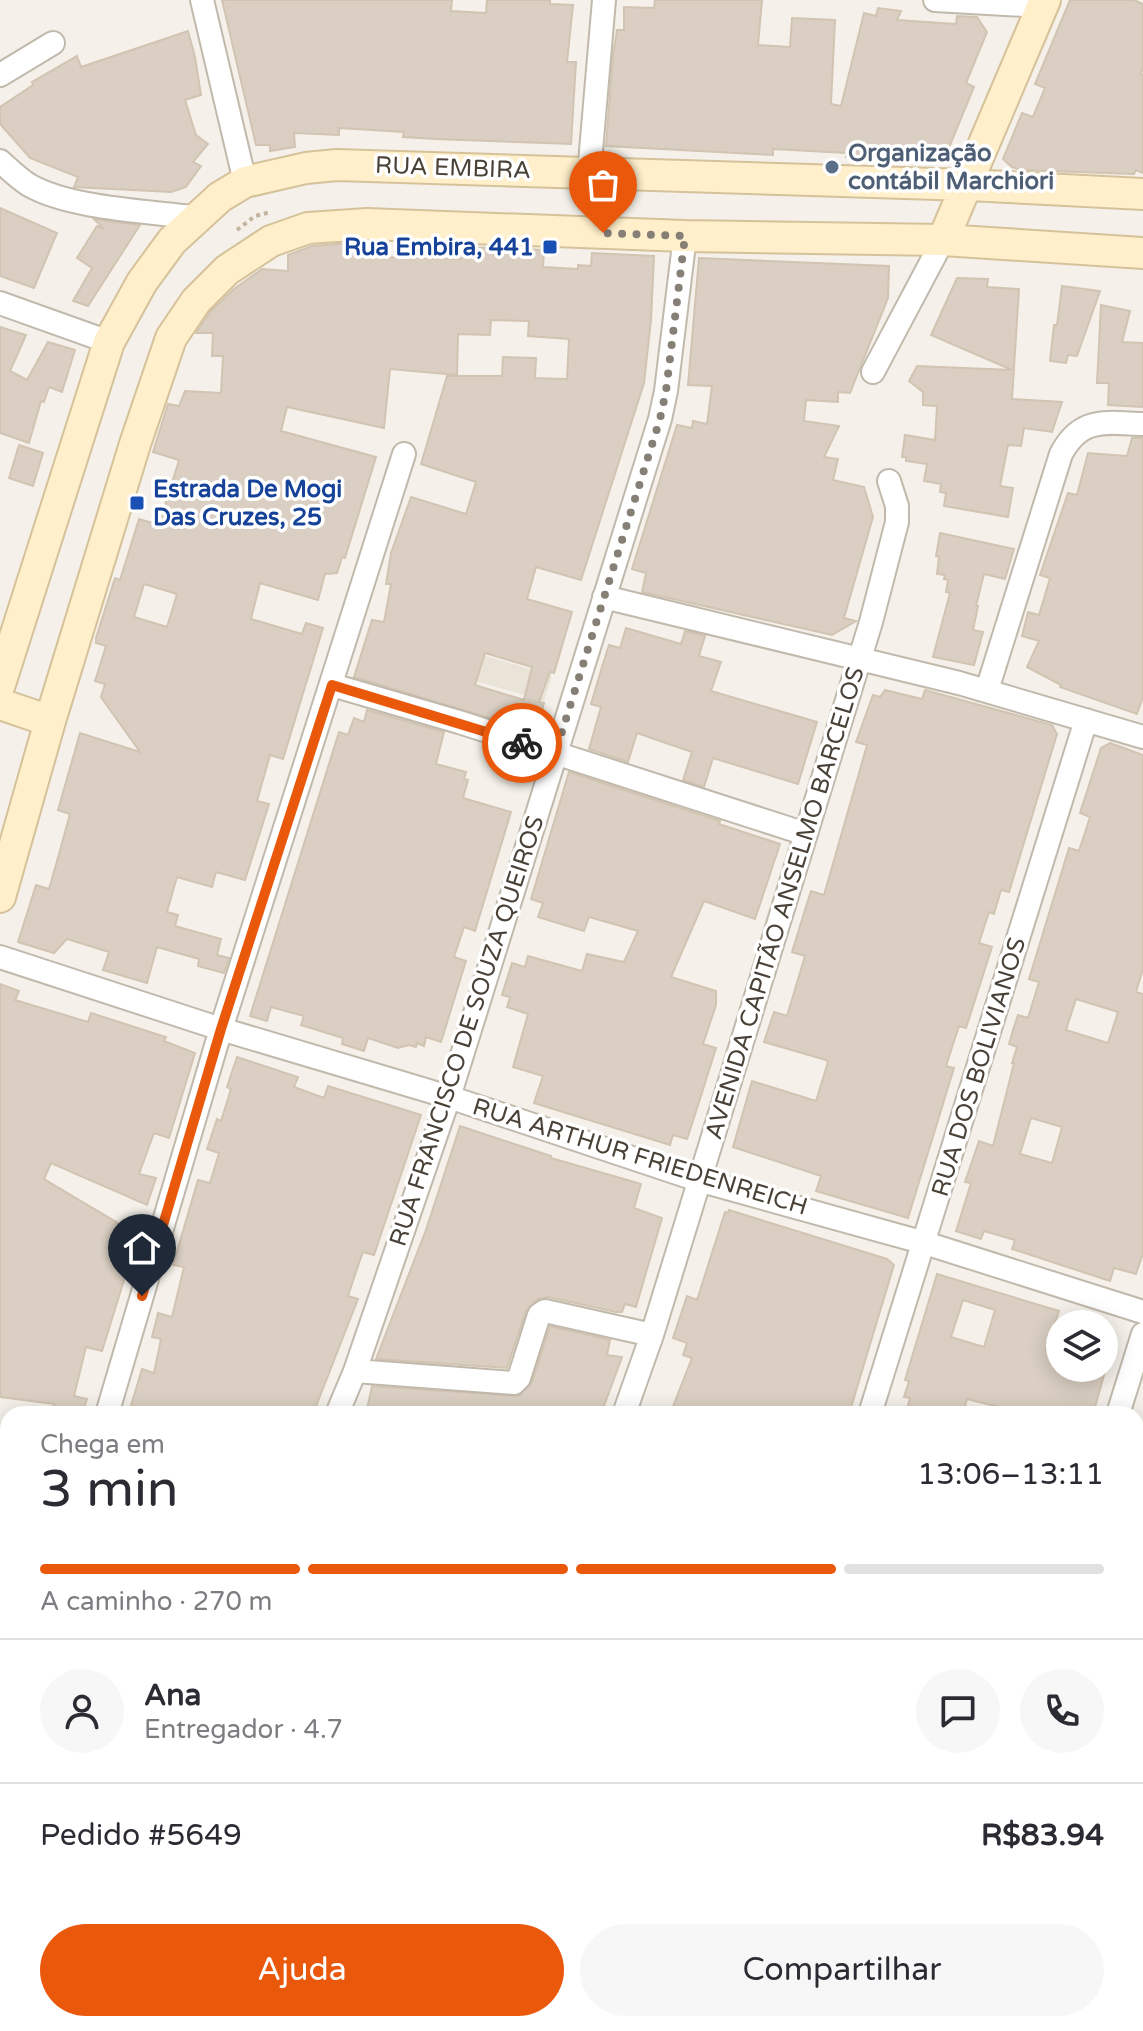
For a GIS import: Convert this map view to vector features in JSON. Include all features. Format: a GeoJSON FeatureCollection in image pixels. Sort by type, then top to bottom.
{"type":"FeatureCollection","features":[{"type":"Feature","properties":{"kind":"main road"},"geometry":{"type":"LineString","coordinates":[[943,240],[1044,3]]}},
{"type":"Feature","properties":{"kind":"main road","name":"RUA EMBIRA"},"geometry":{"type":"LineString","coordinates":[[245,182],[306,168],[337,165],[968,185],[1143,194]]}},
{"type":"Feature","properties":{"kind":"main road"},"geometry":{"type":"LineString","coordinates":[[0,684],[109,342],[156,262],[172,241],[220,197],[245,182]]}},
{"type":"Feature","properties":{"kind":"main road"},"geometry":{"type":"LineString","coordinates":[[0,897],[50,721],[171,338],[196,301],[227,270],[271,241],[308,228],[367,224],[685,236],[943,240],[1143,253]]}},
{"type":"Feature","properties":{"kind":"main road"},"geometry":{"type":"LineString","coordinates":[[0,704],[50,721]]}},
{"type":"Feature","properties":{"kind":"street"},"geometry":{"type":"LineString","coordinates":[[202,0],[245,182]]}},
{"type":"Feature","properties":{"kind":"street"},"geometry":{"type":"LineString","coordinates":[[589,174],[604,0]]}},
{"type":"Feature","properties":{"kind":"street"},"geometry":{"type":"LineString","coordinates":[[935,0],[1044,3]]}},
{"type":"Feature","properties":{"kind":"street"},"geometry":{"type":"LineString","coordinates":[[0,75],[53,43]]}},
{"type":"Feature","properties":{"kind":"street"},"geometry":{"type":"LineString","coordinates":[[0,161],[29,185],[54,195],[81,202],[198,218]]}},
{"type":"Feature","properties":{"kind":"street","name":"RUA FRANCISCO DE SOUZA QUEIROS"},"geometry":{"type":"LineString","coordinates":[[340,1406],[449,1097],[660,419],[685,236]]}},
{"type":"Feature","properties":{"kind":"street"},"geometry":{"type":"LineString","coordinates":[[873,372],[943,240]]}},
{"type":"Feature","properties":{"kind":"street"},"geometry":{"type":"LineString","coordinates":[[0,303],[109,342]]}},
{"type":"Feature","properties":{"kind":"street"},"geometry":{"type":"LineString","coordinates":[[987,690],[1061,454],[1068,441],[1084,427],[1098,423],[1143,424]]}},
{"type":"Feature","properties":{"kind":"street"},"geometry":{"type":"LineString","coordinates":[[109,1406],[221,1029],[404,454]]}},
{"type":"Feature","properties":{"kind":"street","name":"AVENIDA CAPITÃO ANSELMO BARCELOS"},"geometry":{"type":"LineString","coordinates":[[627,1406],[652,1335],[895,535],[897,506],[889,481]]}},
{"type":"Feature","properties":{"kind":"street"},"geometry":{"type":"LineString","coordinates":[[604,597],[860,657],[987,690],[1143,737]]}},
{"type":"Feature","properties":{"kind":"street"},"geometry":{"type":"LineString","coordinates":[[332,685],[459,722],[806,834]]}},
{"type":"Feature","properties":{"kind":"street","name":"RUA DOS BOLIVIANOS"},"geometry":{"type":"LineString","coordinates":[[873,1406],[1086,720]]}},
{"type":"Feature","properties":{"kind":"street","name":"RUA ARTHUR FRIEDENREICH"},"geometry":{"type":"LineString","coordinates":[[0,957],[221,1029],[449,1097],[698,1180],[925,1243],[1143,1312]]}},
{"type":"Feature","properties":{"kind":"street"},"geometry":{"type":"LineString","coordinates":[[355,1371],[514,1383],[519,1378],[539,1315],[545,1311],[652,1335]]}},
{"type":"Feature","properties":{"kind":"street"},"geometry":{"type":"LineString","coordinates":[[1120,1406],[1143,1334]]}},
{"type":"Feature","properties":{"kind":"path"},"geometry":{"type":"LineString","coordinates":[[233,234],[255,216],[281,209]]}},
{"type":"Feature","properties":{"kind":"shaded area"},"geometry":{"type":"Polygon","coordinates":[[[434,640],[552,676],[544,701],[427,667],[434,640]]]}},
{"type":"Feature","properties":{"kind":"building"},"geometry":{"type":"Polygon","coordinates":[[[222,0],[452,0],[451,11],[486,13],[487,0],[550,0],[550,4],[573,5],[567,62],[576,62],[571,144],[403,137],[404,132],[339,128],[339,135],[294,133],[295,147],[270,151],[270,145],[256,145],[222,0]]]}},
{"type":"Feature","properties":{"kind":"building"},"geometry":{"type":"Polygon","coordinates":[[[655,0],[762,0],[758,45],[790,47],[792,18],[835,20],[831,104],[841,106],[864,13],[876,16],[878,8],[901,11],[897,20],[956,24],[957,16],[977,17],[987,32],[966,83],[974,87],[946,155],[936,163],[773,149],[773,155],[606,146],[613,55],[617,30],[624,30],[624,7],[654,8],[655,0]]]}},
{"type":"Feature","properties":{"kind":"building"},"geometry":{"type":"Polygon","coordinates":[[[1070,0],[1134,0],[1143,4],[1143,173],[1136,170],[1134,174],[1021,170],[1003,159],[1022,113],[1033,117],[1045,88],[1035,84],[1070,0]]]}},
{"type":"Feature","properties":{"kind":"building"},"geometry":{"type":"Polygon","coordinates":[[[188,31],[201,95],[185,100],[196,135],[208,144],[193,162],[201,166],[186,187],[171,192],[74,187],[78,177],[30,158],[0,124],[0,107],[33,85],[32,82],[77,56],[81,67],[188,31]]]}},
{"type":"Feature","properties":{"kind":"building"},"geometry":{"type":"Polygon","coordinates":[[[0,208],[57,233],[34,288],[0,276],[0,208]]]}},
{"type":"Feature","properties":{"kind":"building"},"geometry":{"type":"Polygon","coordinates":[[[94,219],[140,225],[88,306],[73,301],[92,268],[77,258],[97,226],[104,229],[94,219]]]}},
{"type":"Feature","properties":{"kind":"building"},"geometry":{"type":"Polygon","coordinates":[[[366,244],[366,253],[380,254],[379,257],[461,259],[461,247],[544,250],[543,267],[578,269],[578,265],[591,266],[592,253],[654,256],[644,383],[581,580],[536,567],[527,599],[572,612],[554,673],[550,672],[539,702],[544,703],[537,728],[532,731],[354,677],[372,620],[384,622],[391,584],[386,584],[391,553],[411,497],[466,514],[476,482],[421,464],[447,376],[502,376],[503,357],[536,358],[535,378],[567,379],[569,339],[528,336],[529,321],[491,320],[490,335],[458,334],[457,375],[390,369],[384,428],[287,407],[281,431],[376,457],[345,558],[342,557],[337,573],[325,574],[318,600],[260,583],[251,619],[302,634],[306,623],[323,628],[283,759],[270,755],[257,801],[269,804],[245,880],[216,872],[212,887],[177,877],[167,912],[178,915],[175,926],[221,939],[217,955],[229,958],[224,973],[198,966],[199,959],[157,947],[147,983],[103,970],[109,952],[67,939],[54,953],[18,942],[36,885],[49,889],[70,814],[58,810],[80,733],[140,752],[101,697],[105,684],[95,681],[106,646],[96,643],[96,638],[115,578],[120,580],[139,519],[159,525],[179,460],[153,452],[168,404],[179,406],[185,391],[221,393],[223,356],[212,356],[213,333],[196,333],[210,312],[234,289],[262,269],[288,271],[288,255],[312,246],[366,244]],[[144,584],[134,617],[167,627],[177,594],[144,584]],[[485,653],[475,685],[524,700],[532,667],[485,653]]]}},
{"type":"Feature","properties":{"kind":"building"},"geometry":{"type":"Polygon","coordinates":[[[699,258],[889,266],[888,298],[850,393],[838,392],[838,402],[806,400],[804,421],[839,426],[824,457],[838,459],[833,480],[864,487],[873,517],[844,618],[856,621],[832,635],[642,592],[646,573],[632,569],[677,425],[692,428],[693,421],[707,424],[712,386],[688,385],[699,258]]]}},
{"type":"Feature","properties":{"kind":"building"},"geometry":{"type":"Polygon","coordinates":[[[957,278],[988,279],[987,287],[1019,289],[1012,399],[1062,402],[1052,432],[1024,428],[1021,446],[1008,445],[1000,486],[1013,488],[1008,517],[944,506],[946,493],[940,492],[941,484],[924,481],[927,464],[906,461],[906,457],[902,457],[905,435],[935,440],[937,406],[923,405],[923,392],[909,381],[917,366],[1012,370],[931,335],[957,278]]]}},
{"type":"Feature","properties":{"kind":"building"},"geometry":{"type":"Polygon","coordinates":[[[1062,286],[1100,291],[1077,356],[1068,355],[1066,363],[1050,361],[1062,286]]]}},
{"type":"Feature","properties":{"kind":"building"},"geometry":{"type":"Polygon","coordinates":[[[1101,305],[1130,311],[1122,342],[1143,343],[1143,407],[1108,405],[1109,383],[1097,383],[1101,305]]]}},
{"type":"Feature","properties":{"kind":"building"},"geometry":{"type":"Polygon","coordinates":[[[0,327],[26,335],[10,371],[27,380],[48,342],[75,350],[62,392],[49,387],[44,402],[41,401],[29,443],[0,433],[0,327]]]}},
{"type":"Feature","properties":{"kind":"building"},"geometry":{"type":"Polygon","coordinates":[[[1132,438],[1143,438],[1143,697],[1137,714],[1060,687],[1027,667],[1039,641],[1022,636],[1028,612],[1039,615],[1050,578],[1040,575],[1068,493],[1077,495],[1088,453],[1127,456],[1132,438]]]}},
{"type":"Feature","properties":{"kind":"building"},"geometry":{"type":"Polygon","coordinates":[[[19,445],[43,453],[33,486],[9,478],[19,445]]]}},
{"type":"Feature","properties":{"kind":"building"},"geometry":{"type":"Polygon","coordinates":[[[940,533],[1014,549],[1005,579],[984,574],[973,630],[983,632],[974,665],[933,657],[950,593],[946,592],[948,580],[944,579],[945,575],[937,574],[940,533]]]}},
{"type":"Feature","properties":{"kind":"building"},"geometry":{"type":"Polygon","coordinates":[[[626,628],[681,644],[685,631],[705,636],[699,656],[721,662],[711,691],[817,722],[798,784],[713,758],[704,787],[683,780],[692,752],[637,733],[628,762],[589,749],[601,707],[591,704],[602,667],[609,645],[620,648],[626,628]]]}},
{"type":"Feature","properties":{"kind":"building"},"geometry":{"type":"Polygon","coordinates":[[[885,690],[922,699],[925,690],[1052,725],[1057,734],[1009,892],[1001,890],[994,914],[989,912],[979,943],[992,947],[966,1028],[959,1026],[946,1066],[954,1068],[908,1218],[816,1191],[821,1176],[733,1147],[752,1081],[816,1101],[828,1062],[764,1042],[774,1012],[787,1016],[805,956],[792,952],[811,891],[824,895],[867,745],[856,742],[873,695],[880,697],[885,690]]]}},
{"type":"Feature","properties":{"kind":"building"},"geometry":{"type":"Polygon","coordinates":[[[367,710],[444,732],[436,764],[466,772],[464,779],[468,780],[463,798],[511,812],[475,931],[464,927],[454,957],[466,961],[441,1042],[426,1037],[424,1046],[417,1043],[416,1047],[398,1048],[368,1038],[364,1051],[342,1044],[343,1038],[301,1025],[304,1016],[271,1007],[267,1021],[250,1016],[339,732],[348,735],[354,718],[364,722],[367,710]]]}},
{"type":"Feature","properties":{"kind":"building"},"geometry":{"type":"Polygon","coordinates":[[[1110,743],[1143,755],[1143,969],[1136,992],[1143,994],[1143,1253],[1136,1274],[1114,1268],[1110,1281],[1012,1249],[1015,1240],[984,1231],[981,1239],[956,1231],[971,1183],[965,1182],[979,1141],[993,1146],[1017,1047],[1009,1044],[1018,1015],[1028,1018],[1039,982],[1029,979],[1069,848],[1079,851],[1090,817],[1080,813],[1101,748],[1110,743]],[[1076,999],[1066,1030],[1108,1043],[1118,1012],[1076,999]],[[1031,1118],[1020,1154],[1052,1163],[1062,1127],[1031,1118]]]}},
{"type":"Feature","properties":{"kind":"building"},"geometry":{"type":"Polygon","coordinates":[[[569,772],[780,844],[755,919],[704,901],[671,977],[716,991],[716,1005],[703,1044],[716,1048],[687,1139],[673,1135],[670,1145],[534,1103],[543,1076],[513,1067],[528,1014],[507,1007],[510,997],[502,995],[512,963],[525,967],[528,956],[582,971],[587,954],[624,962],[638,931],[589,917],[584,931],[538,917],[543,903],[531,899],[569,772]]]}},
{"type":"Feature","properties":{"kind":"building"},"geometry":{"type":"Polygon","coordinates":[[[0,984],[19,991],[15,1000],[88,1022],[91,1013],[166,1037],[164,1041],[195,1053],[169,1138],[154,1133],[139,1174],[156,1178],[147,1205],[51,1163],[44,1179],[138,1235],[102,1351],[86,1347],[74,1396],[87,1399],[85,1406],[53,1406],[0,1397],[0,984]]]}},
{"type":"Feature","properties":{"kind":"building"},"geometry":{"type":"Polygon","coordinates":[[[237,1057],[298,1077],[294,1087],[324,1098],[328,1086],[421,1115],[374,1255],[363,1252],[359,1263],[348,1296],[358,1299],[316,1406],[131,1406],[142,1369],[154,1373],[161,1339],[152,1337],[158,1313],[172,1317],[184,1267],[173,1265],[198,1180],[210,1183],[219,1153],[207,1149],[217,1119],[221,1121],[231,1089],[227,1087],[237,1057]]]}},
{"type":"Feature","properties":{"kind":"building"},"geometry":{"type":"Polygon","coordinates":[[[460,1126],[551,1158],[641,1184],[634,1208],[662,1218],[636,1307],[625,1304],[622,1312],[616,1312],[548,1297],[538,1299],[526,1311],[507,1368],[376,1359],[426,1230],[460,1126]]]}},
{"type":"Feature","properties":{"kind":"building"},"geometry":{"type":"Polygon","coordinates":[[[729,1210],[887,1259],[894,1265],[851,1406],[673,1406],[692,1358],[683,1355],[687,1343],[673,1338],[687,1296],[697,1300],[725,1212],[729,1210]]]}},
{"type":"Feature","properties":{"kind":"building"},"geometry":{"type":"Polygon","coordinates":[[[937,1274],[1056,1310],[1046,1310],[1046,1382],[1102,1382],[1095,1406],[995,1406],[967,1399],[965,1406],[908,1406],[910,1398],[904,1397],[909,1381],[905,1380],[937,1274]],[[963,1300],[951,1337],[984,1347],[995,1310],[963,1300]]]}},
{"type":"Feature","properties":{"kind":"building"},"geometry":{"type":"Polygon","coordinates":[[[550,1326],[610,1340],[607,1355],[622,1357],[604,1406],[368,1406],[372,1386],[519,1396],[532,1382],[550,1326]]]}},
{"type":"Feature","properties":{"kind":"way so far"},"geometry":{"type":"LineString","coordinates":[[522,743],[555,754],[660,419],[666,391],[685,236],[603,233]]}},
{"type":"Feature","properties":{"kind":"place","name":"Organização contábil Marchiori"},"geometry":{"type":"Point","coordinates":[832,167]}},
{"type":"Feature","properties":{"kind":"place","name":"Rua Embira, 441"},"geometry":{"type":"Point","coordinates":[550,247]}},
{"type":"Feature","properties":{"kind":"place","name":"Estrada De Mogi Das Cruzes, 25"},"geometry":{"type":"Point","coordinates":[137,503]}},
{"type":"Feature","properties":{"kind":"route"},"geometry":{"type":"LineString","coordinates":[[142,1296],[221,1029],[332,685],[522,743]]}}]}
